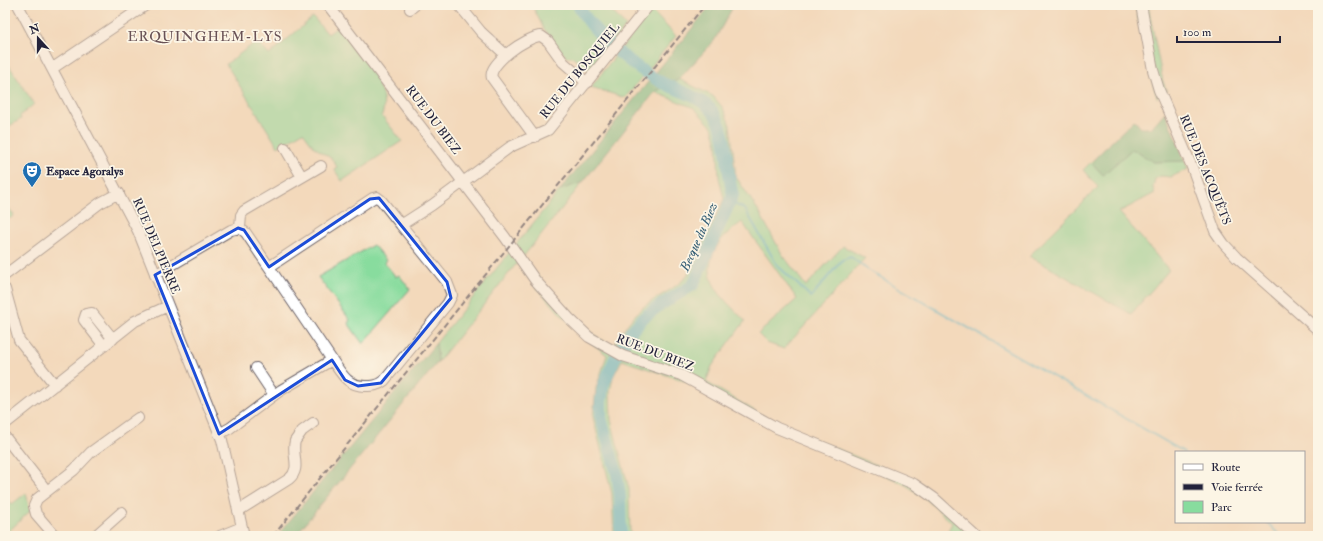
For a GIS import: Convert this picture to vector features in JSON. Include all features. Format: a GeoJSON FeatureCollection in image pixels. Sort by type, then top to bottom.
{"type":"FeatureCollection","features":[{"type":"Feature","properties":{"kind":"street","name":"RUE DELPIERRE"},"geometry":{"type":"LineString","coordinates":[[18,5],[53,68],[138,231],[219,434],[230,472],[243,532]]}},
{"type":"Feature","properties":{"kind":"street"},"geometry":{"type":"LineString","coordinates":[[53,68],[146,5]]}},
{"type":"Feature","properties":{"kind":"street","name":"RUE DU BIEZ"},"geometry":{"type":"LineString","coordinates":[[328,5],[542,288],[585,333],[612,351],[623,356],[681,375],[777,428],[914,484],[934,498],[976,536]]}},
{"type":"Feature","properties":{"kind":"street"},"geometry":{"type":"LineString","coordinates":[[459,5],[481,32],[506,55]]}},
{"type":"Feature","properties":{"kind":"street","name":"RUE DU BOSQUIEL"},"geometry":{"type":"LineString","coordinates":[[401,225],[463,183],[510,147],[535,137],[552,126],[649,5]]}},
{"type":"Feature","properties":{"kind":"street","name":"RUE DES ACQUÊTS"},"geometry":{"type":"LineString","coordinates":[[1141,5],[1153,70],[1159,90],[1192,167],[1215,231],[1224,244],[1237,258],[1318,330]]}},
{"type":"Feature","properties":{"kind":"street"},"geometry":{"type":"LineString","coordinates":[[535,137],[491,75],[494,66],[506,55],[529,39],[541,36],[548,41],[564,62],[587,83]]}},
{"type":"Feature","properties":{"kind":"street"},"geometry":{"type":"LineString","coordinates":[[285,148],[302,177]]}},
{"type":"Feature","properties":{"kind":"street"},"geometry":{"type":"LineString","coordinates":[[240,228],[241,215],[244,211],[321,166]]}},
{"type":"Feature","properties":{"kind":"street"},"geometry":{"type":"LineString","coordinates":[[5,275],[100,203],[118,193]]}},
{"type":"Feature","properties":{"kind":"street"},"geometry":{"type":"LineString","coordinates":[[240,228],[246,233],[345,380],[351,384],[368,386],[381,383],[450,300],[452,295],[449,285],[377,197],[372,198],[269,267]]}},
{"type":"Feature","properties":{"kind":"street"},"geometry":{"type":"LineString","coordinates":[[155,275],[231,230],[240,228]]}},
{"type":"Feature","properties":{"kind":"street"},"geometry":{"type":"LineString","coordinates":[[5,289],[18,337],[55,385]]}},
{"type":"Feature","properties":{"kind":"street"},"geometry":{"type":"LineString","coordinates":[[5,424],[138,319],[168,306]]}},
{"type":"Feature","properties":{"kind":"street"},"geometry":{"type":"LineString","coordinates":[[104,346],[85,322],[84,317],[86,314],[92,313],[113,339]]}},
{"type":"Feature","properties":{"kind":"street"},"geometry":{"type":"LineString","coordinates":[[219,434],[230,428],[274,395],[332,360]]}},
{"type":"Feature","properties":{"kind":"street"},"geometry":{"type":"LineString","coordinates":[[256,368],[274,395]]}},
{"type":"Feature","properties":{"kind":"street"},"geometry":{"type":"LineString","coordinates":[[55,536],[37,516],[34,509],[37,498],[76,468],[91,452],[138,418]]}},
{"type":"Feature","properties":{"kind":"street"},"geometry":{"type":"LineString","coordinates":[[238,511],[295,473],[294,441],[302,431],[313,423]]}},
{"type":"Feature","properties":{"kind":"street"},"geometry":{"type":"LineString","coordinates":[[5,437],[47,491]]}},
{"type":"Feature","properties":{"kind":"street"},"geometry":{"type":"LineString","coordinates":[[95,536],[122,512]]}},
{"type":"Feature","properties":{"kind":"street"},"geometry":{"type":"LineString","coordinates":[[220,536],[243,532]]}},
{"type":"Feature","properties":{"kind":"highlighted area"},"geometry":{"type":"Polygon","coordinates":[[[379,198],[447,282],[451,298],[381,383],[358,386],[345,380],[332,360],[219,434],[155,275],[238,228],[244,230],[269,267],[370,199],[379,198]]]}},
{"type":"Feature","properties":{"kind":"green space"},"geometry":{"type":"Polygon","coordinates":[[[532,5],[606,5],[626,26],[590,71],[572,57],[566,57],[544,29],[532,5]]]}},
{"type":"Feature","properties":{"kind":"green space"},"geometry":{"type":"Polygon","coordinates":[[[711,5],[734,5],[714,41],[679,79],[655,92],[583,182],[560,190],[711,5]]]}},
{"type":"Feature","properties":{"kind":"green space"},"geometry":{"type":"Polygon","coordinates":[[[1135,5],[1148,5],[1163,82],[1167,91],[1157,98],[1149,70],[1135,5]]]}},
{"type":"Feature","properties":{"kind":"green space"},"geometry":{"type":"Polygon","coordinates":[[[651,10],[676,36],[625,98],[591,87],[651,10]]]}},
{"type":"Feature","properties":{"kind":"green space"},"geometry":{"type":"Polygon","coordinates":[[[313,17],[328,34],[339,26],[381,82],[378,85],[382,93],[383,100],[382,116],[402,141],[342,181],[334,169],[337,167],[332,159],[314,147],[303,132],[278,147],[226,64],[257,41],[269,55],[313,17]]]}},
{"type":"Feature","properties":{"kind":"green space"},"geometry":{"type":"Polygon","coordinates":[[[6,61],[34,104],[20,116],[21,119],[6,128],[6,61]]]}},
{"type":"Feature","properties":{"kind":"green space"},"geometry":{"type":"Polygon","coordinates":[[[679,79],[713,96],[723,108],[730,125],[736,177],[758,210],[782,254],[806,286],[843,246],[865,258],[784,349],[767,343],[758,334],[797,299],[742,222],[731,230],[721,240],[714,253],[710,265],[711,275],[714,285],[720,294],[745,321],[712,366],[706,382],[777,424],[922,484],[982,536],[945,536],[952,523],[926,499],[904,484],[687,382],[622,360],[613,377],[610,392],[611,420],[629,489],[630,536],[614,536],[612,494],[593,417],[596,388],[607,355],[570,324],[517,263],[438,362],[436,343],[560,190],[583,182],[523,257],[553,295],[587,330],[613,346],[629,322],[641,309],[676,286],[687,276],[724,199],[719,178],[717,144],[712,127],[694,108],[655,92],[679,79]]]}},
{"type":"Feature","properties":{"kind":"green space"},"geometry":{"type":"Polygon","coordinates":[[[1165,112],[1185,161],[1154,162],[1132,149],[1103,175],[1091,162],[1134,120],[1141,128],[1151,128],[1165,112]]]}},
{"type":"Feature","properties":{"kind":"green space"},"geometry":{"type":"Polygon","coordinates":[[[1132,149],[1154,162],[1185,161],[1188,169],[1171,177],[1161,176],[1155,179],[1153,188],[1155,193],[1119,212],[1169,270],[1131,314],[1029,256],[1098,187],[1083,170],[1091,162],[1103,175],[1132,149]]]}},
{"type":"Feature","properties":{"kind":"green space"},"geometry":{"type":"Polygon","coordinates":[[[5,203],[14,215],[10,219],[5,213],[5,203]]]}},
{"type":"Feature","properties":{"kind":"green space"},"geometry":{"type":"Polygon","coordinates":[[[373,245],[386,260],[384,262],[396,277],[399,275],[410,289],[363,344],[348,323],[350,320],[318,277],[373,245]]]}},
{"type":"Feature","properties":{"kind":"green space"},"geometry":{"type":"Polygon","coordinates":[[[436,343],[438,362],[295,536],[277,536],[436,343]]]}},
{"type":"Feature","properties":{"kind":"green space"},"geometry":{"type":"Polygon","coordinates":[[[26,493],[30,511],[8,532],[12,536],[5,536],[5,495],[12,504],[26,493]]]}},
{"type":"Feature","properties":{"kind":"waterway","name":"Becque du Biez"},"geometry":{"type":"LineString","coordinates":[[578,5],[592,26],[633,64],[662,83],[697,98],[711,110],[721,126],[733,195],[693,285],[659,306],[643,318],[630,333],[615,358],[603,386],[601,418],[617,474],[620,496],[621,536]]}},
{"type":"Feature","properties":{"kind":"waterway"},"geometry":{"type":"LineString","coordinates":[[730,202],[745,209],[777,265],[811,297],[842,260],[851,257],[868,270],[1182,451]]}},
{"type":"Feature","properties":{"kind":"waterway"},"geometry":{"type":"LineString","coordinates":[[1268,523],[1280,536]]}},
{"type":"Feature","properties":{"kind":"railway"},"geometry":{"type":"LineString","coordinates":[[273,536],[705,5]]}},
{"type":"Feature","properties":{"kind":"place","name":"Espace Agoralys"},"geometry":{"type":"Point","coordinates":[32,188]}},
{"type":"Feature","properties":{"kind":"district","name":"ERQUINGHEM-LYS"},"geometry":{"type":"Point","coordinates":[205,36]}}]}
